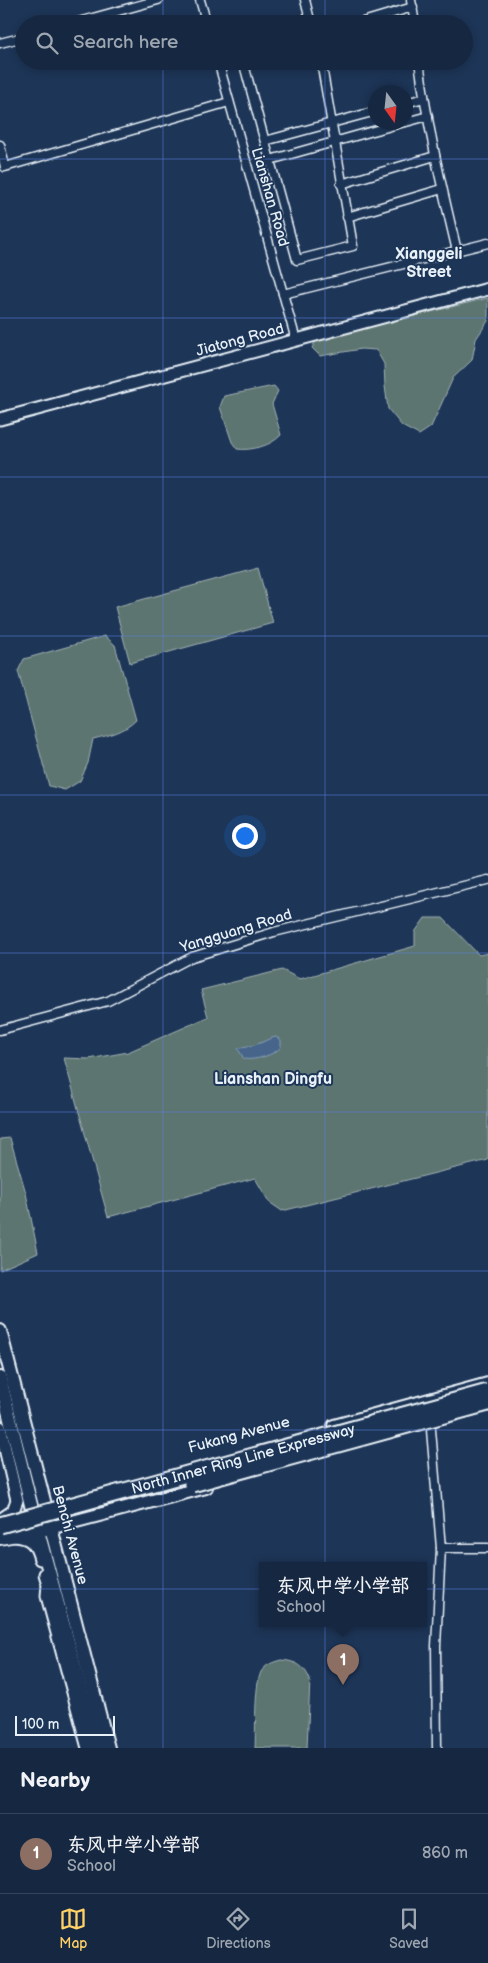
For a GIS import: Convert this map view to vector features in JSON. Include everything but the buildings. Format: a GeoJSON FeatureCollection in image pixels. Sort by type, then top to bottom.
{"type":"FeatureCollection","features":[{"type":"Feature","properties":{"kind":"highway","name":"North Inner Ring Line Expressway"},"geometry":{"type":"LineString","coordinates":[[3,1533],[488,1392]]}},
{"type":"Feature","properties":{"kind":"highway","name":"North Inner Ring Line Expressway"},"geometry":{"type":"LineString","coordinates":[[3,1533],[488,1403]]}},
{"type":"Feature","properties":{"kind":"main road","name":"Benchi Avenue"},"geometry":{"type":"LineString","coordinates":[[0,1331],[108,1748]]}},
{"type":"Feature","properties":{"kind":"main road","name":"Benchi Avenue"},"geometry":{"type":"LineString","coordinates":[[0,1378],[32,1509],[97,1748]]}},
{"type":"Feature","properties":{"kind":"main road","name":"Fukang Avenue"},"geometry":{"type":"LineString","coordinates":[[0,1520],[32,1509],[488,1384]]}},
{"type":"Feature","properties":{"kind":"main road"},"geometry":{"type":"LineString","coordinates":[[3,1533],[38,1531],[488,1410]]}},
{"type":"Feature","properties":{"kind":"street"},"geometry":{"type":"LineString","coordinates":[[104,15],[158,0]]}},
{"type":"Feature","properties":{"kind":"street"},"geometry":{"type":"LineString","coordinates":[[200,0],[204,15]]}},
{"type":"Feature","properties":{"kind":"street"},"geometry":{"type":"LineString","coordinates":[[305,0],[309,15]]}},
{"type":"Feature","properties":{"kind":"street"},"geometry":{"type":"LineString","coordinates":[[380,15],[412,3]]}},
{"type":"Feature","properties":{"kind":"street"},"geometry":{"type":"LineString","coordinates":[[0,43],[15,39]]}},
{"type":"Feature","properties":{"kind":"street","name":"Lianshan Road"},"geometry":{"type":"LineString","coordinates":[[220,70],[296,340]]}},
{"type":"Feature","properties":{"kind":"street"},"geometry":{"type":"LineString","coordinates":[[245,70],[297,260],[353,246],[322,70]]}},
{"type":"Feature","properties":{"kind":"street"},"geometry":{"type":"LineString","coordinates":[[420,70],[435,156],[457,251]]}},
{"type":"Feature","properties":{"kind":"street"},"geometry":{"type":"LineString","coordinates":[[413,101],[424,98]]}},
{"type":"Feature","properties":{"kind":"street"},"geometry":{"type":"LineString","coordinates":[[0,145],[5,167],[229,102]]}},
{"type":"Feature","properties":{"kind":"street"},"geometry":{"type":"LineString","coordinates":[[265,141],[368,113]]}},
{"type":"Feature","properties":{"kind":"street"},"geometry":{"type":"LineString","coordinates":[[413,120],[428,116]]}},
{"type":"Feature","properties":{"kind":"street"},"geometry":{"type":"LineString","coordinates":[[270,160],[377,130]]}},
{"type":"Feature","properties":{"kind":"street"},"geometry":{"type":"LineString","coordinates":[[341,184],[435,156]]}},
{"type":"Feature","properties":{"kind":"street"},"geometry":{"type":"LineString","coordinates":[[347,217],[442,189]]}},
{"type":"Feature","properties":{"kind":"street"},"geometry":{"type":"LineString","coordinates":[[283,294],[488,243]]}},
{"type":"Feature","properties":{"kind":"street","name":"Jiatong Road"},"geometry":{"type":"LineString","coordinates":[[0,419],[488,289]]}},
{"type":"Feature","properties":{"kind":"street","name":"Yangguang Road"},"geometry":{"type":"LineString","coordinates":[[0,1030],[108,1001],[192,957],[274,932],[488,880]]}},
{"type":"Feature","properties":{"kind":"street"},"geometry":{"type":"LineString","coordinates":[[426,1401],[432,1425],[441,1548],[436,1646],[438,1748]]}},
{"type":"Feature","properties":{"kind":"street"},"geometry":{"type":"LineString","coordinates":[[0,1427],[17,1500],[10,1516],[0,1520]]}},
{"type":"Feature","properties":{"kind":"street"},"geometry":{"type":"LineString","coordinates":[[3,1533],[28,1538],[37,1546],[48,1584],[47,1596],[88,1748]]}},
{"type":"Feature","properties":{"kind":"street"},"geometry":{"type":"LineString","coordinates":[[441,1548],[488,1548]]}},
{"type":"Feature","properties":{"kind":"green space"},"geometry":{"type":"Polygon","coordinates":[[[488,298],[488,321],[476,339],[472,360],[453,378],[431,427],[419,435],[402,426],[388,409],[384,364],[376,350],[361,349],[320,356],[312,348],[316,340],[488,298]]]}},
{"type":"Feature","properties":{"kind":"green space"},"geometry":{"type":"Polygon","coordinates":[[[274,386],[278,391],[272,404],[281,435],[272,442],[260,447],[237,449],[232,442],[220,407],[224,396],[274,386]]]}},
{"type":"Feature","properties":{"kind":"green space"},"geometry":{"type":"Polygon","coordinates":[[[258,568],[273,623],[130,663],[115,607],[258,568]]]}},
{"type":"Feature","properties":{"kind":"green space"},"geometry":{"type":"Polygon","coordinates":[[[105,636],[115,645],[136,720],[122,730],[93,739],[88,763],[80,781],[65,790],[49,786],[18,671],[24,659],[105,636]]]}},
{"type":"Feature","properties":{"kind":"green space"},"geometry":{"type":"Polygon","coordinates":[[[425,918],[443,918],[479,955],[488,953],[488,1160],[282,1211],[269,1202],[255,1178],[108,1217],[64,1058],[89,1059],[128,1052],[208,1017],[201,990],[282,970],[300,979],[415,946],[415,932],[425,918]]]}},
{"type":"Feature","properties":{"kind":"green space"},"geometry":{"type":"Polygon","coordinates":[[[10,1138],[26,1193],[38,1253],[0,1270],[0,1139],[10,1138]]]}},
{"type":"Feature","properties":{"kind":"green space"},"geometry":{"type":"Polygon","coordinates":[[[281,1660],[299,1665],[310,1680],[307,1748],[255,1748],[256,1698],[261,1672],[265,1667],[281,1660]]]}},
{"type":"Feature","properties":{"kind":"water"},"geometry":{"type":"Polygon","coordinates":[[[276,1037],[281,1040],[281,1047],[274,1053],[264,1057],[244,1059],[238,1049],[254,1045],[276,1037]]]}},
{"type":"Feature","properties":{"kind":"place","name":"东风中学小学部"},"geometry":{"type":"Point","coordinates":[343,1685]}},
{"type":"Feature","properties":{"kind":"district","name":"Xianggeli Street"},"geometry":{"type":"Point","coordinates":[429,263]}},
{"type":"Feature","properties":{"kind":"district","name":"Lianshan Dingfu"},"geometry":{"type":"Point","coordinates":[273,1079]}}]}
